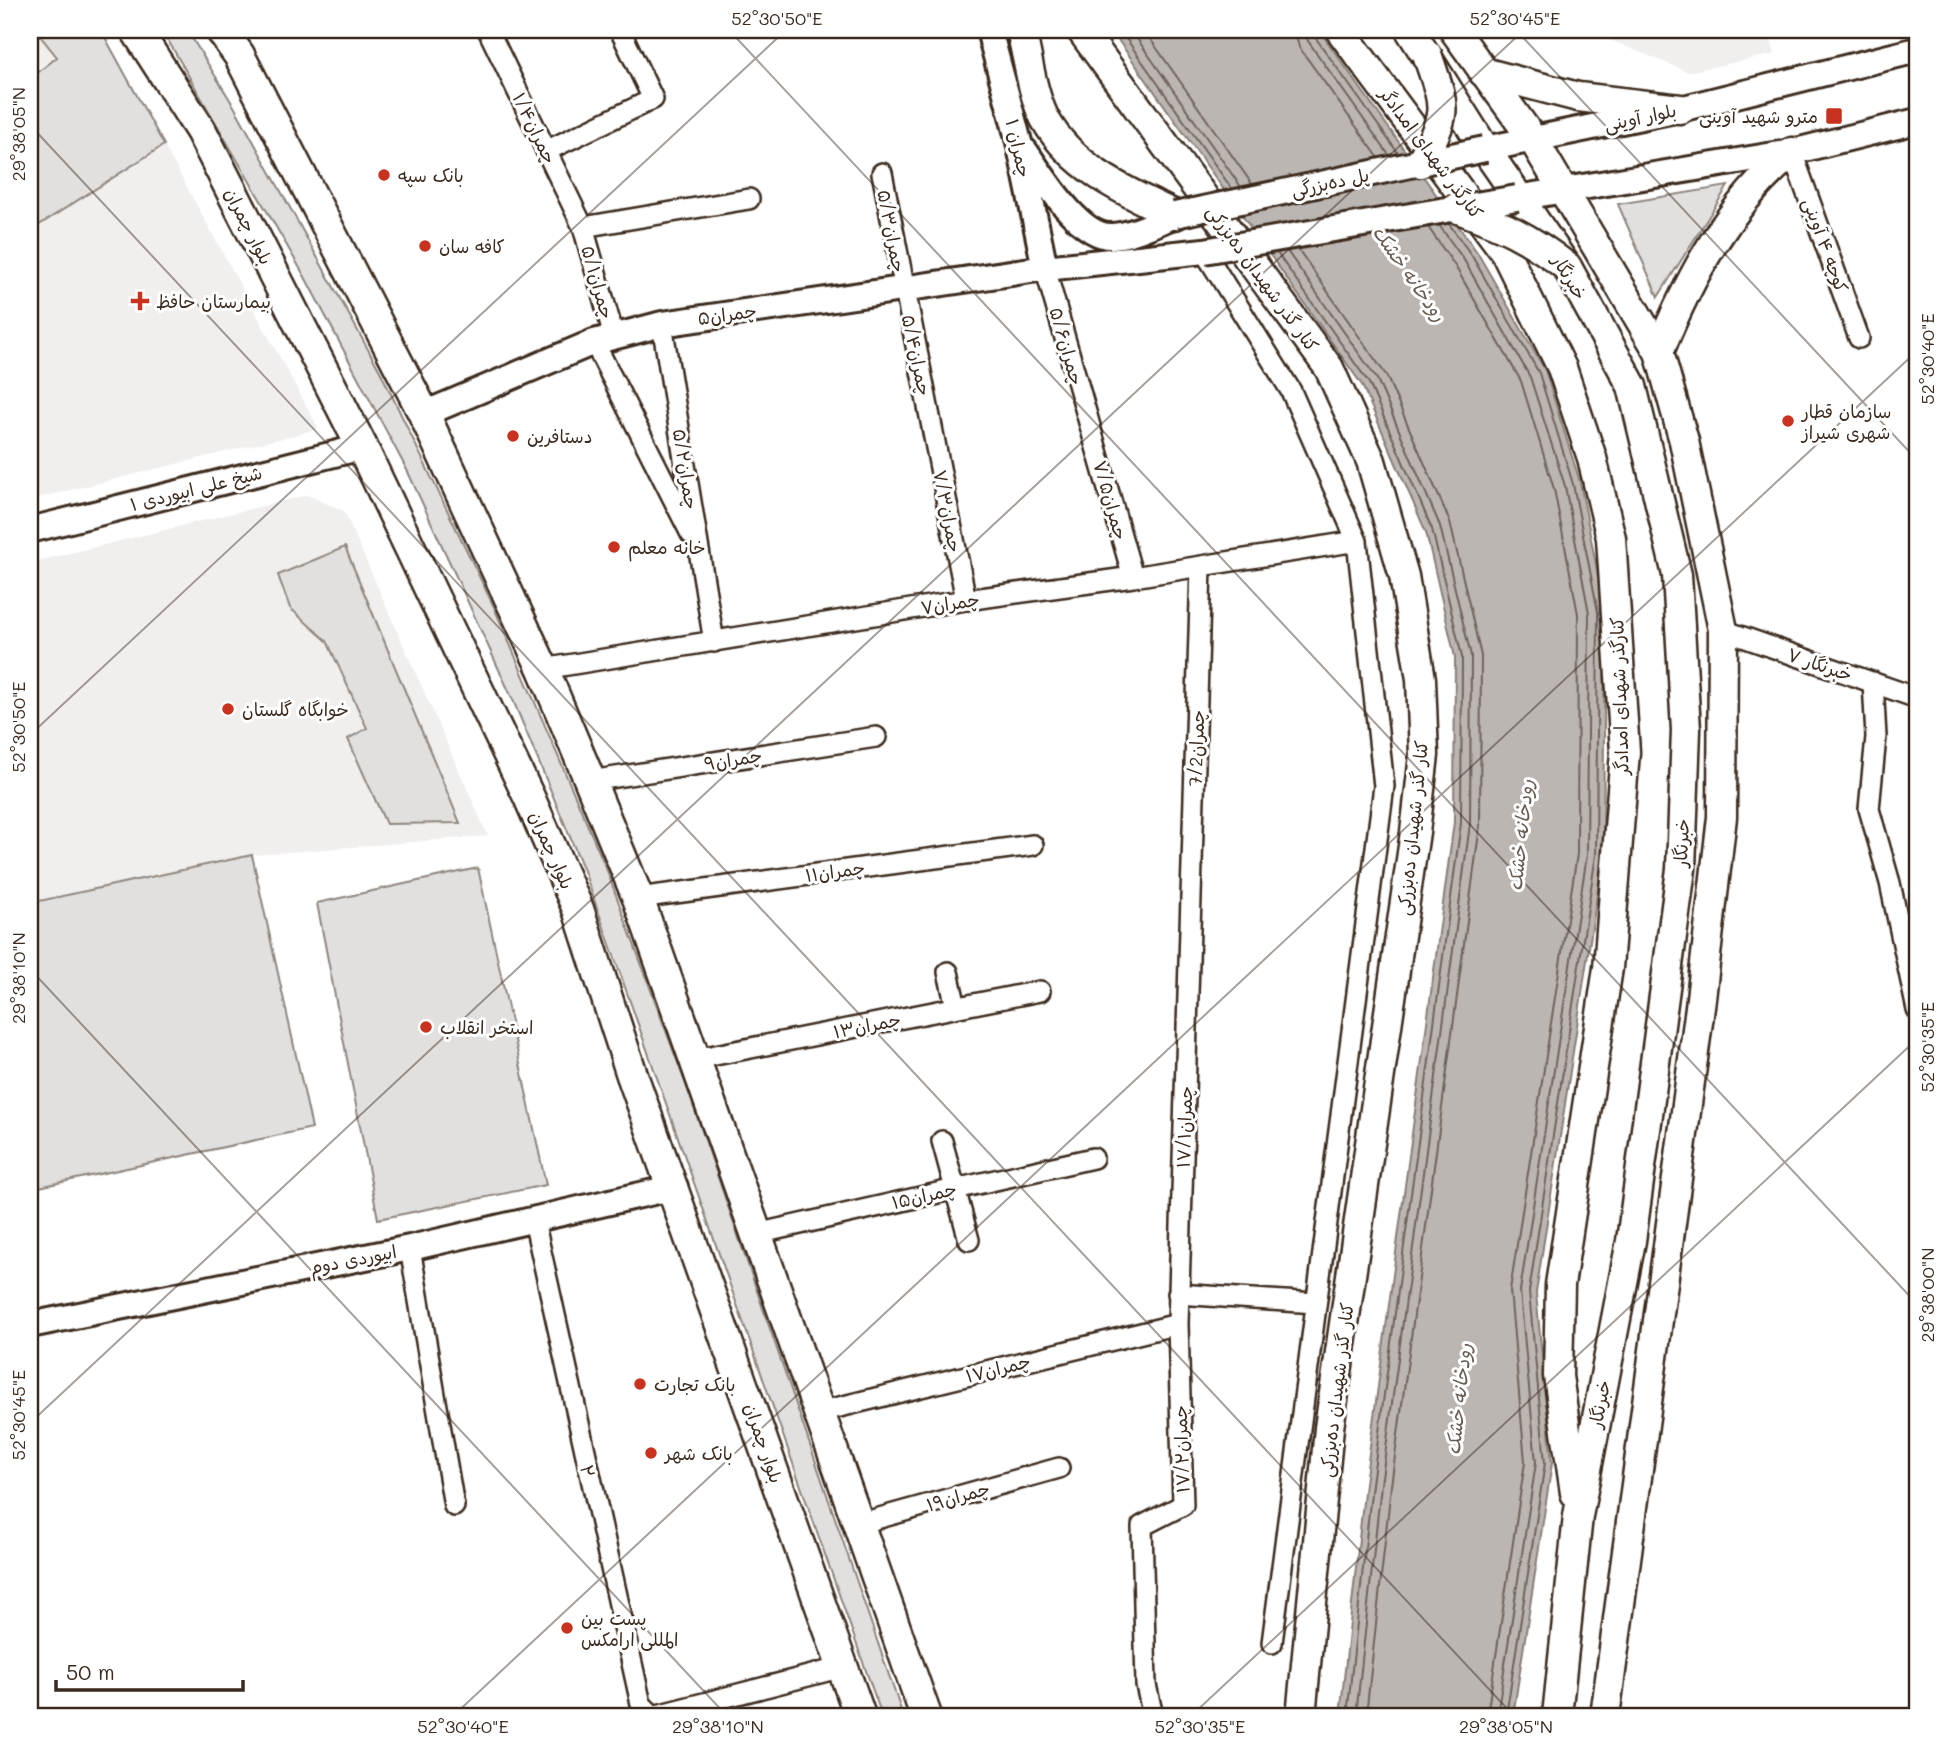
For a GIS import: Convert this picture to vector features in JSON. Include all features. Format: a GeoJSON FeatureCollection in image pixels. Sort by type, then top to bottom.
{"type":"FeatureCollection","features":[{"type":"Feature","properties":{"kind":"main road","name":"بلوار چمران"},"geometry":{"type":"LineString","coordinates":[[136,30],[201,131],[362,447],[529,797],[578,909],[632,1075],[675,1187],[860,1716]]}},
{"type":"Feature","properties":{"kind":"main road"},"geometry":{"type":"LineString","coordinates":[[221,30],[238,43],[424,414],[543,669],[590,781],[638,898],[926,1716]]}},
{"type":"Feature","properties":{"kind":"main road"},"geometry":{"type":"LineString","coordinates":[[1021,30],[1045,118],[1075,159],[1118,188],[1175,215]]}},
{"type":"Feature","properties":{"kind":"main road","name":"کنار گذر شهیدان ده‌بزرکی"},"geometry":{"type":"LineString","coordinates":[[1081,30],[1329,368],[1371,461],[1404,576],[1421,679],[1424,755],[1329,1428],[1301,1716]]}},
{"type":"Feature","properties":{"kind":"main road","name":"کنارگذر شهدای امدادگر"},"geometry":{"type":"LineString","coordinates":[[1340,30],[1505,252],[1562,368],[1592,458],[1611,538],[1625,752],[1608,968],[1560,1285],[1558,1376],[1578,1516]]}},
{"type":"Feature","properties":{"kind":"main road","name":"خبرنگار"},"geometry":{"type":"LineString","coordinates":[[1410,30],[1517,198],[1567,267],[1632,386],[1677,575],[1686,730],[1681,869],[1633,1227],[1578,1516],[1557,1716]]}},
{"type":"Feature","properties":{"kind":"main road","name":"خبرنگار"},"geometry":{"type":"LineString","coordinates":[[1454,30],[1534,141],[1659,352],[1684,441],[1723,630],[1722,817],[1700,1007],[1605,1716]]}},
{"type":"Feature","properties":{"kind":"main road"},"geometry":{"type":"LineString","coordinates":[[1420,163],[1441,124],[1443,99],[1427,54]]}},
{"type":"Feature","properties":{"kind":"main road"},"geometry":{"type":"LineString","coordinates":[[1483,72],[1578,97],[1680,108]]}},
{"type":"Feature","properties":{"kind":"main road"},"geometry":{"type":"LineString","coordinates":[[1659,352],[1683,295],[1721,228],[1765,174],[1792,152]]}},
{"type":"Feature","properties":{"kind":"main road"},"geometry":{"type":"LineString","coordinates":[[1455,208],[1510,228],[1534,241],[1567,267]]}},
{"type":"Feature","properties":{"kind":"street","name":"چمران۱/۴"},"geometry":{"type":"LineString","coordinates":[[488,30],[583,227]]}},
{"type":"Feature","properties":{"kind":"street"},"geometry":{"type":"LineString","coordinates":[[546,151],[653,99],[620,30]]}},
{"type":"Feature","properties":{"kind":"street","name":"چمران ۱"},"geometry":{"type":"LineString","coordinates":[[989,30],[1019,142],[1045,268]]}},
{"type":"Feature","properties":{"kind":"street","name":"بلوار آوینی"},"geometry":{"type":"LineString","coordinates":[[1485,149],[1534,141],[1680,108],[1917,50]]}},
{"type":"Feature","properties":{"kind":"street"},"geometry":{"type":"LineString","coordinates":[[1272,1643],[1384,786],[1357,541],[1291,391],[1204,251],[1792,152],[1917,121]]}},
{"type":"Feature","properties":{"kind":"street","name":"پل ده‌بزرگی"},"geometry":{"type":"LineString","coordinates":[[1019,142],[1053,190],[1090,229],[1111,236],[1175,215],[1485,149]]}},
{"type":"Feature","properties":{"kind":"street","name":"کوچه ۴ آوینی"},"geometry":{"type":"LineString","coordinates":[[1792,152],[1859,338]]}},
{"type":"Feature","properties":{"kind":"street","name":"چمران۵/۳"},"geometry":{"type":"LineString","coordinates":[[881,173],[903,288]]}},
{"type":"Feature","properties":{"kind":"street"},"geometry":{"type":"LineString","coordinates":[[583,227],[749,199]]}},
{"type":"Feature","properties":{"kind":"street","name":"چمران۵/۱"},"geometry":{"type":"LineString","coordinates":[[583,227],[604,339]]}},
{"type":"Feature","properties":{"kind":"street","name":"چمران۵"},"geometry":{"type":"LineString","coordinates":[[424,414],[604,339],[662,324],[1045,268],[1204,251]]}},
{"type":"Feature","properties":{"kind":"street","name":"چمران۵/۶"},"geometry":{"type":"LineString","coordinates":[[1045,268],[1089,423]]}},
{"type":"Feature","properties":{"kind":"street","name":"چمران۵/۴"},"geometry":{"type":"LineString","coordinates":[[903,288],[930,423]]}},
{"type":"Feature","properties":{"kind":"street","name":"چمران۵/۲"},"geometry":{"type":"LineString","coordinates":[[662,324],[699,550]]}},
{"type":"Feature","properties":{"kind":"street","name":"چمران۵/۲"},"geometry":{"type":"LineString","coordinates":[[604,339],[699,550]]}},
{"type":"Feature","properties":{"kind":"street","name":"چمران۷/۳"},"geometry":{"type":"LineString","coordinates":[[930,423],[966,600]]}},
{"type":"Feature","properties":{"kind":"street","name":"چمران۷/۵"},"geometry":{"type":"LineString","coordinates":[[1089,423],[1133,577]]}},
{"type":"Feature","properties":{"kind":"street","name":"شیخ علی ابیوردی ۱"},"geometry":{"type":"LineString","coordinates":[[30,530],[362,447]]}},
{"type":"Feature","properties":{"kind":"street","name":"چمران۷"},"geometry":{"type":"LineString","coordinates":[[543,669],[966,600],[1201,567],[1357,541]]}},
{"type":"Feature","properties":{"kind":"street"},"geometry":{"type":"LineString","coordinates":[[699,550],[714,642]]}},
{"type":"Feature","properties":{"kind":"street","name":"7/2چمران"},"geometry":{"type":"LineString","coordinates":[[1190,930],[1201,567]]}},
{"type":"Feature","properties":{"kind":"street","name":"۷ خبرنگار"},"geometry":{"type":"LineString","coordinates":[[1723,630],[1917,698]]}},
{"type":"Feature","properties":{"kind":"street"},"geometry":{"type":"LineString","coordinates":[[1873,682],[1876,737],[1869,809],[1890,883],[1917,1010]]}},
{"type":"Feature","properties":{"kind":"street","name":"چمران۹"},"geometry":{"type":"LineString","coordinates":[[590,781],[876,737]]}},
{"type":"Feature","properties":{"kind":"street","name":"چمران۱۱"},"geometry":{"type":"LineString","coordinates":[[638,898],[1032,845]]}},
{"type":"Feature","properties":{"kind":"street","name":"چمران۱۷/۱"},"geometry":{"type":"LineString","coordinates":[[1178,1324],[1190,930]]}},
{"type":"Feature","properties":{"kind":"street"},"geometry":{"type":"LineString","coordinates":[[948,972],[956,1007]]}},
{"type":"Feature","properties":{"kind":"street","name":"چمران۱۳"},"geometry":{"type":"LineString","coordinates":[[695,1059],[1040,991]]}},
{"type":"Feature","properties":{"kind":"street"},"geometry":{"type":"LineString","coordinates":[[942,1141],[969,1240]]}},
{"type":"Feature","properties":{"kind":"street","name":"چمران۱۵"},"geometry":{"type":"LineString","coordinates":[[756,1234],[1093,1157]]}},
{"type":"Feature","properties":{"kind":"street","name":"ابیوردی دوم"},"geometry":{"type":"LineString","coordinates":[[30,1325],[410,1248],[675,1187]]}},
{"type":"Feature","properties":{"kind":"street","name":"۲"},"geometry":{"type":"LineString","coordinates":[[534,1220],[620,1621],[640,1704],[653,1716]]}},
{"type":"Feature","properties":{"kind":"street"},"geometry":{"type":"LineString","coordinates":[[410,1248],[454,1506]]}},
{"type":"Feature","properties":{"kind":"street"},"geometry":{"type":"LineString","coordinates":[[1178,1294],[1316,1303]]}},
{"type":"Feature","properties":{"kind":"street","name":"چمران۱۷"},"geometry":{"type":"LineString","coordinates":[[819,1412],[1178,1324]]}},
{"type":"Feature","properties":{"kind":"street","name":"چمران۱۷/۲"},"geometry":{"type":"LineString","coordinates":[[1153,1716],[1146,1685],[1142,1525],[1183,1505],[1178,1324]]}},
{"type":"Feature","properties":{"kind":"street","name":"چمران۱۹"},"geometry":{"type":"LineString","coordinates":[[858,1524],[1059,1468]]}},
{"type":"Feature","properties":{"kind":"street"},"geometry":{"type":"LineString","coordinates":[[653,1716],[843,1667]]}},
{"type":"Feature","properties":{"kind":"shaded area","name":"بیمارستان حافظ"},"geometry":{"type":"Polygon","coordinates":[[[30,30],[101,30],[319,429],[30,500],[30,30]]]}},
{"type":"Feature","properties":{"kind":"shaded area"},"geometry":{"type":"Polygon","coordinates":[[[101,30],[164,145],[39,225],[30,210],[30,79],[57,57],[37,32],[101,30]]]}},
{"type":"Feature","properties":{"kind":"shaded area"},"geometry":{"type":"Polygon","coordinates":[[[162,30],[187,30],[235,108],[380,371],[494,607],[606,868],[690,1096],[903,1716],[882,1716],[583,868],[513,700],[408,472],[305,277],[162,30]]]}},
{"type":"Feature","properties":{"kind":"shaded area"},"geometry":{"type":"Polygon","coordinates":[[[1586,30],[1768,30],[1775,54],[1688,72],[1586,30]]]}},
{"type":"Feature","properties":{"kind":"shaded area"},"geometry":{"type":"Polygon","coordinates":[[[1728,186],[1658,297],[1618,204],[1728,186]]]}},
{"type":"Feature","properties":{"kind":"shaded area"},"geometry":{"type":"Polygon","coordinates":[[[307,495],[344,511],[488,836],[252,855],[30,903],[30,563],[307,495]]]}},
{"type":"Feature","properties":{"kind":"shaded area"},"geometry":{"type":"Polygon","coordinates":[[[345,547],[460,823],[386,824],[348,739],[367,728],[327,641],[290,608],[278,575],[345,547]]]}},
{"type":"Feature","properties":{"kind":"shaded area"},"geometry":{"type":"Polygon","coordinates":[[[252,855],[312,1128],[30,1189],[30,903],[252,855]]]}},
{"type":"Feature","properties":{"kind":"shaded area","name":"استخر انقلاب"},"geometry":{"type":"Polygon","coordinates":[[[478,868],[546,1185],[378,1219],[317,903],[478,868]]]}},
{"type":"Feature","properties":{"kind":"water","name":"رودخانه خشک"},"geometry":{"type":"Polygon","coordinates":[[[1111,30],[1319,30],[1477,252],[1545,370],[1580,482],[1605,611],[1603,856],[1536,1293],[1552,1463],[1513,1716],[1340,1716],[1365,1483],[1454,822],[1455,657],[1426,532],[1362,385],[1111,30]]]}},
{"type":"Feature","properties":{"kind":"place","name":"مترو شهید آوینی"},"geometry":{"type":"Point","coordinates":[1834,116]}},
{"type":"Feature","properties":{"kind":"place","name":"بانک سپه"},"geometry":{"type":"Point","coordinates":[384,175]}},
{"type":"Feature","properties":{"kind":"place","name":"کافه سان"},"geometry":{"type":"Point","coordinates":[425,246]}},
{"type":"Feature","properties":{"kind":"place","name":"بیمارستان حافظ"},"geometry":{"type":"Point","coordinates":[140,301]}},
{"type":"Feature","properties":{"kind":"place","name":"سازمان قطار شهری شیراز"},"geometry":{"type":"Point","coordinates":[1788,421]}},
{"type":"Feature","properties":{"kind":"place","name":"دستافرین"},"geometry":{"type":"Point","coordinates":[513,436]}},
{"type":"Feature","properties":{"kind":"place","name":"خانه معلم"},"geometry":{"type":"Point","coordinates":[614,547]}},
{"type":"Feature","properties":{"kind":"place","name":"خوابگاه گلستان"},"geometry":{"type":"Point","coordinates":[228,709]}},
{"type":"Feature","properties":{"kind":"place","name":"استخر انقلاب"},"geometry":{"type":"Point","coordinates":[426,1027]}},
{"type":"Feature","properties":{"kind":"place","name":"بانک تجارت"},"geometry":{"type":"Point","coordinates":[640,1384]}},
{"type":"Feature","properties":{"kind":"place","name":"بانک شهر"},"geometry":{"type":"Point","coordinates":[651,1453]}},
{"type":"Feature","properties":{"kind":"place","name":"پست بین المللی ارامکس"},"geometry":{"type":"Point","coordinates":[567,1628]}}]}
